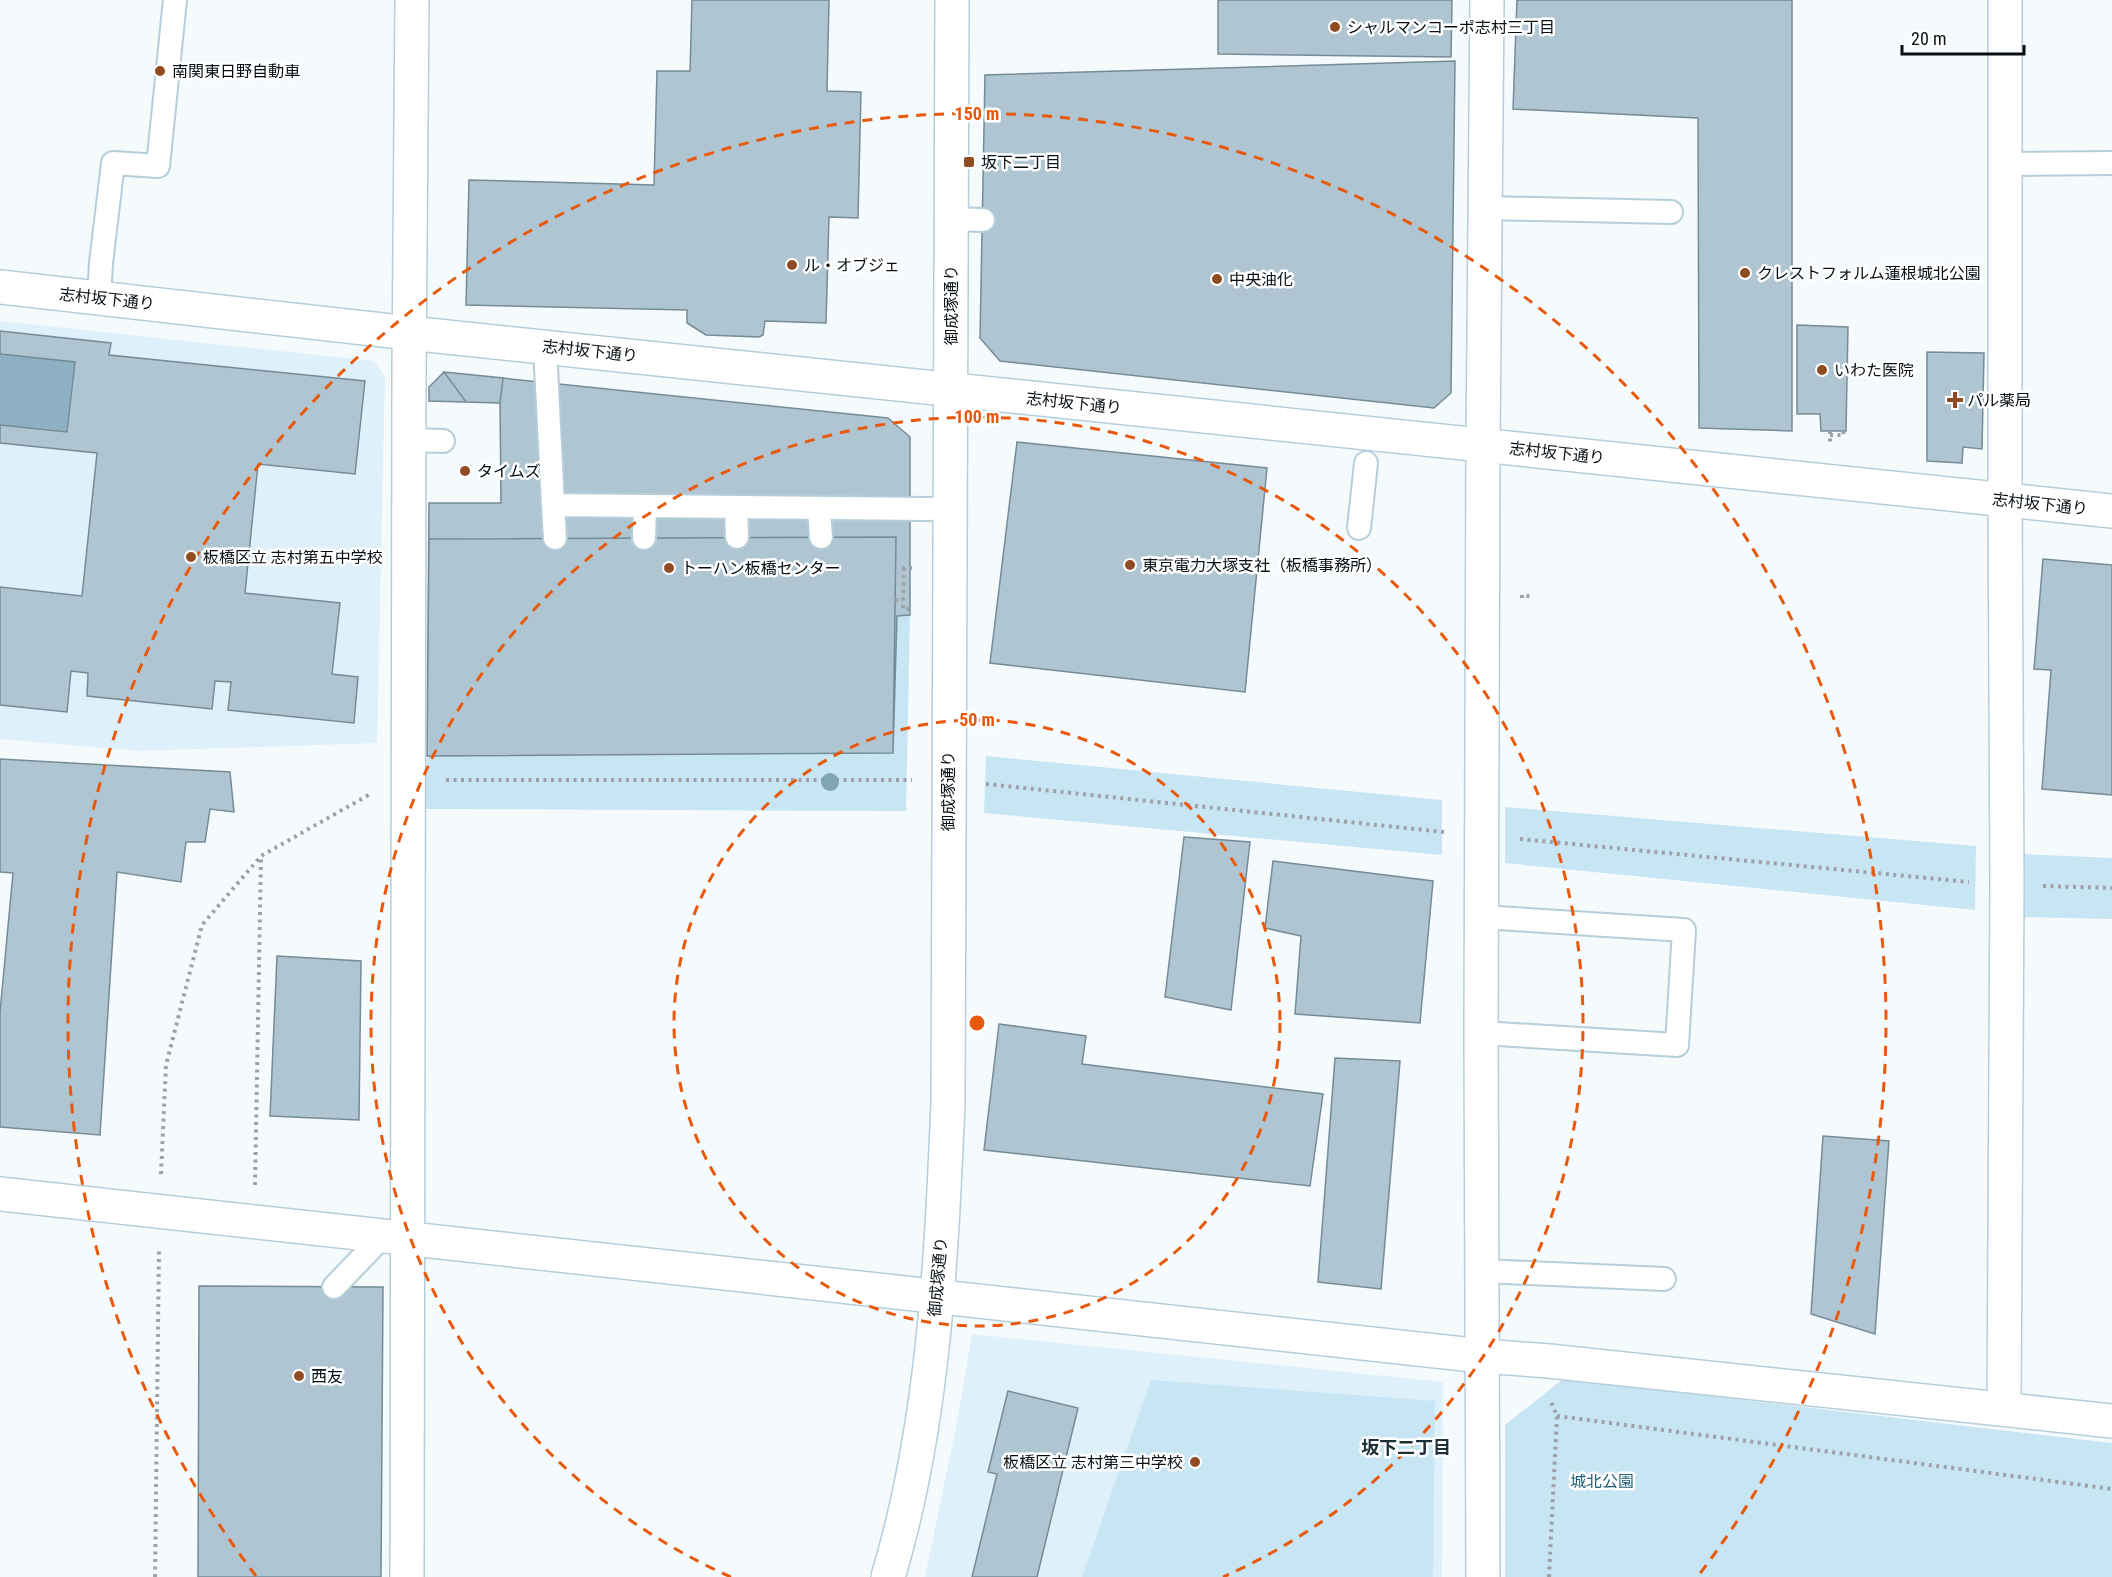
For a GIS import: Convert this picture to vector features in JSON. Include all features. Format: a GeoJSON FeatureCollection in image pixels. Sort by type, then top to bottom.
{"type":"FeatureCollection","features":[{"type":"Feature","properties":{"kind":"street"},"geometry":{"type":"LineString","coordinates":[[407,1577],[394,1237],[410,440],[412,0]]}},
{"type":"Feature","properties":{"kind":"street","name":"御成塚通り"},"geometry":{"type":"LineString","coordinates":[[888,1577],[912,1479],[925,1397],[941,1257],[948,1104],[951,389],[967,219],[951,0]]}},
{"type":"Feature","properties":{"kind":"street"},"geometry":{"type":"LineString","coordinates":[[1483,1577],[1481,1033],[1487,0]]}},
{"type":"Feature","properties":{"kind":"street"},"geometry":{"type":"LineString","coordinates":[[2004,1409],[2007,885],[2006,0]]}},
{"type":"Feature","properties":{"kind":"street","name":"志村坂下通り"},"geometry":{"type":"LineString","coordinates":[[0,286],[409,333],[2112,511]]}},
{"type":"Feature","properties":{"kind":"street"},"geometry":{"type":"LineString","coordinates":[[0,1194],[1482,1356],[1549,1361],[2112,1421]]}},
{"type":"Feature","properties":{"kind":"lane"},"geometry":{"type":"LineString","coordinates":[[99,298],[113,163],[158,166],[175,0]]}},
{"type":"Feature","properties":{"kind":"lane"},"geometry":{"type":"LineString","coordinates":[[2005,164],[2112,163]]}},
{"type":"Feature","properties":{"kind":"lane"},"geometry":{"type":"LineString","coordinates":[[1485,208],[1671,212]]}},
{"type":"Feature","properties":{"kind":"lane"},"geometry":{"type":"LineString","coordinates":[[545,347],[555,538]]}},
{"type":"Feature","properties":{"kind":"lane"},"geometry":{"type":"LineString","coordinates":[[410,440],[443,441]]}},
{"type":"Feature","properties":{"kind":"lane"},"geometry":{"type":"LineString","coordinates":[[1359,528],[1366,463]]}},
{"type":"Feature","properties":{"kind":"lane"},"geometry":{"type":"LineString","coordinates":[[553,505],[950,508]]}},
{"type":"Feature","properties":{"kind":"lane"},"geometry":{"type":"LineString","coordinates":[[644,538],[645,507]]}},
{"type":"Feature","properties":{"kind":"lane"},"geometry":{"type":"LineString","coordinates":[[736,507],[737,537]]}},
{"type":"Feature","properties":{"kind":"lane"},"geometry":{"type":"LineString","coordinates":[[819,508],[821,537]]}},
{"type":"Feature","properties":{"kind":"lane"},"geometry":{"type":"LineString","coordinates":[[1481,1033],[1677,1045],[1684,930],[1482,917]]}},
{"type":"Feature","properties":{"kind":"lane"},"geometry":{"type":"LineString","coordinates":[[334,1287],[394,1237]]}},
{"type":"Feature","properties":{"kind":"lane"},"geometry":{"type":"LineString","coordinates":[[1482,1271],[1664,1279]]}},
{"type":"Feature","properties":{"kind":"path"},"geometry":{"type":"LineString","coordinates":[[1830,435],[1844,435],[1843,432]]}},
{"type":"Feature","properties":{"kind":"path"},"geometry":{"type":"LineString","coordinates":[[903,609],[904,568]]}},
{"type":"Feature","properties":{"kind":"path"},"geometry":{"type":"LineString","coordinates":[[895,600],[903,600]]}},
{"type":"Feature","properties":{"kind":"path"},"geometry":{"type":"LineString","coordinates":[[445,780],[924,780],[1482,836],[2007,885],[2112,888]]}},
{"type":"Feature","properties":{"kind":"path"},"geometry":{"type":"LineString","coordinates":[[156,1577],[159,1212],[166,1065],[202,925],[261,856],[382,787]]}},
{"type":"Feature","properties":{"kind":"path"},"geometry":{"type":"LineString","coordinates":[[254,1223],[261,856]]}},
{"type":"Feature","properties":{"kind":"path"},"geometry":{"type":"LineString","coordinates":[[1548,1392],[1557,1416],[1549,1577]]}},
{"type":"Feature","properties":{"kind":"path"},"geometry":{"type":"LineString","coordinates":[[1557,1416],[2112,1489]]}},
{"type":"Feature","properties":{"kind":"shaded area","name":"板橋区立 志村第五中学校"},"geometry":{"type":"Polygon","coordinates":[[[0,321],[374,361],[385,376],[377,743],[140,751],[0,739],[0,321]]]}},
{"type":"Feature","properties":{"kind":"shaded area"},"geometry":{"type":"Polygon","coordinates":[[[0,354],[75,362],[67,432],[0,425],[0,354]]]}},
{"type":"Feature","properties":{"kind":"shaded area","name":"板橋区立 志村第三中学校"},"geometry":{"type":"Polygon","coordinates":[[[972,1334],[1443,1382],[1442,1577],[925,1577],[957,1422],[972,1334]]]}},
{"type":"Feature","properties":{"kind":"green space"},"geometry":{"type":"Polygon","coordinates":[[[910,615],[906,811],[425,809],[427,756],[893,753],[897,616],[910,615]]]}},
{"type":"Feature","properties":{"kind":"green space"},"geometry":{"type":"Polygon","coordinates":[[[986,756],[1442,800],[1442,855],[984,813],[986,756]]]}},
{"type":"Feature","properties":{"kind":"green space"},"geometry":{"type":"Polygon","coordinates":[[[1505,807],[1976,846],[1975,910],[1505,863],[1505,807]]]}},
{"type":"Feature","properties":{"kind":"green space"},"geometry":{"type":"Polygon","coordinates":[[[2022,854],[2112,858],[2112,919],[2019,917],[2022,854]]]}},
{"type":"Feature","properties":{"kind":"green space","name":"城北公園"},"geometry":{"type":"Polygon","coordinates":[[[1563,1379],[2112,1443],[2112,1577],[1505,1577],[1505,1425],[1563,1379]]]}},
{"type":"Feature","properties":{"kind":"green space"},"geometry":{"type":"Polygon","coordinates":[[[1151,1380],[1435,1401],[1433,1577],[1082,1577],[1151,1380]]]}},
{"type":"Feature","properties":{"kind":"building"},"geometry":{"type":"Polygon","coordinates":[[[692,0],[829,0],[827,91],[861,92],[858,218],[829,217],[826,323],[765,321],[763,335],[759,337],[706,335],[687,323],[687,310],[466,305],[469,180],[654,185],[657,71],[690,71],[692,0]]]}},
{"type":"Feature","properties":{"kind":"building","name":"シャルマンコーポ志村三丁目"},"geometry":{"type":"Polygon","coordinates":[[[1218,0],[1452,0],[1451,57],[1218,54],[1218,0]]]}},
{"type":"Feature","properties":{"kind":"building","name":"クレストフォルム蓮根城北公園"},"geometry":{"type":"Polygon","coordinates":[[[1517,0],[1792,0],[1792,431],[1699,428],[1698,118],[1513,109],[1517,0]]]}},
{"type":"Feature","properties":{"kind":"building","name":"中央油化"},"geometry":{"type":"Polygon","coordinates":[[[1455,61],[1451,393],[1434,408],[1000,361],[980,338],[985,75],[1455,61]]]}},
{"type":"Feature","properties":{"kind":"building","name":"いわた医院"},"geometry":{"type":"Polygon","coordinates":[[[1797,325],[1848,327],[1846,431],[1821,431],[1820,414],[1797,414],[1797,325]]]}},
{"type":"Feature","properties":{"kind":"building"},"geometry":{"type":"Polygon","coordinates":[[[0,331],[111,343],[109,355],[365,381],[355,474],[258,464],[245,593],[340,603],[332,674],[358,677],[354,723],[228,710],[231,682],[215,681],[212,709],[87,696],[88,673],[71,671],[67,712],[0,705],[0,587],[82,596],[97,453],[0,443],[0,425],[67,432],[75,362],[0,354],[0,331]]]}},
{"type":"Feature","properties":{"kind":"building","name":"パル薬局"},"geometry":{"type":"Polygon","coordinates":[[[1927,352],[1984,353],[1982,449],[1963,447],[1962,463],[1927,461],[1927,352]]]}},
{"type":"Feature","properties":{"kind":"building","name":"トーハン板橋センター"},"geometry":{"type":"Polygon","coordinates":[[[444,372],[888,418],[910,437],[910,615],[897,616],[893,753],[427,756],[429,503],[501,503],[500,403],[429,401],[429,387],[444,372]]]}},
{"type":"Feature","properties":{"kind":"building"},"geometry":{"type":"Polygon","coordinates":[[[444,372],[503,378],[500,403],[466,402],[444,372]]]}},
{"type":"Feature","properties":{"kind":"building","name":"東京電力大塚支社（板橋事務所）"},"geometry":{"type":"Polygon","coordinates":[[[1017,442],[1267,468],[1245,692],[990,663],[1017,442]]]}},
{"type":"Feature","properties":{"kind":"building","name":"トーハン板橋センター"},"geometry":{"type":"Polygon","coordinates":[[[896,537],[893,753],[427,756],[429,539],[896,537]]]}},
{"type":"Feature","properties":{"kind":"building"},"geometry":{"type":"Polygon","coordinates":[[[2043,559],[2112,565],[2112,795],[2042,789],[2051,670],[2034,669],[2043,559]]]}},
{"type":"Feature","properties":{"kind":"building"},"geometry":{"type":"Polygon","coordinates":[[[0,759],[230,772],[234,812],[210,809],[205,842],[186,842],[181,882],[117,872],[100,1135],[0,1127],[0,1012],[13,873],[0,872],[0,759]]]}},
{"type":"Feature","properties":{"kind":"building"},"geometry":{"type":"Polygon","coordinates":[[[1184,837],[1250,842],[1231,1010],[1165,997],[1184,837]]]}},
{"type":"Feature","properties":{"kind":"building"},"geometry":{"type":"Polygon","coordinates":[[[1273,861],[1433,881],[1420,1023],[1295,1014],[1301,936],[1265,928],[1273,861]]]}},
{"type":"Feature","properties":{"kind":"building"},"geometry":{"type":"Polygon","coordinates":[[[277,956],[361,961],[359,1120],[270,1116],[277,956]]]}},
{"type":"Feature","properties":{"kind":"building"},"geometry":{"type":"Polygon","coordinates":[[[999,1024],[1086,1036],[1082,1064],[1323,1094],[1310,1186],[984,1150],[999,1024]]]}},
{"type":"Feature","properties":{"kind":"building"},"geometry":{"type":"Polygon","coordinates":[[[1335,1058],[1400,1061],[1381,1289],[1318,1282],[1335,1058]]]}},
{"type":"Feature","properties":{"kind":"building"},"geometry":{"type":"Polygon","coordinates":[[[1823,1136],[1889,1141],[1875,1334],[1811,1314],[1823,1136]]]}},
{"type":"Feature","properties":{"kind":"building"},"geometry":{"type":"Polygon","coordinates":[[[199,1286],[383,1287],[381,1577],[198,1577],[199,1286]]]}},
{"type":"Feature","properties":{"kind":"building"},"geometry":{"type":"Polygon","coordinates":[[[1008,1391],[1078,1408],[1037,1577],[972,1577],[997,1474],[988,1472],[1008,1391]]]}},
{"type":"Feature","properties":{"kind":"place","name":"シャルマンコーポ志村三丁目"},"geometry":{"type":"Point","coordinates":[1335,27]}},
{"type":"Feature","properties":{"kind":"place","name":"南関東日野自動車"},"geometry":{"type":"Point","coordinates":[160,71]}},
{"type":"Feature","properties":{"kind":"place","name":"坂下二丁目"},"geometry":{"type":"Point","coordinates":[969,162]}},
{"type":"Feature","properties":{"kind":"place","name":"ル・オブジェ"},"geometry":{"type":"Point","coordinates":[792,265]}},
{"type":"Feature","properties":{"kind":"place","name":"クレストフォルム蓮根城北公園"},"geometry":{"type":"Point","coordinates":[1745,273]}},
{"type":"Feature","properties":{"kind":"place","name":"中央油化"},"geometry":{"type":"Point","coordinates":[1217,279]}},
{"type":"Feature","properties":{"kind":"place","name":"いわた医院"},"geometry":{"type":"Point","coordinates":[1822,370]}},
{"type":"Feature","properties":{"kind":"place","name":"パル薬局"},"geometry":{"type":"Point","coordinates":[1955,400]}},
{"type":"Feature","properties":{"kind":"place","name":"タイムズ"},"geometry":{"type":"Point","coordinates":[465,471]}},
{"type":"Feature","properties":{"kind":"place","name":"板橋区立 志村第五中学校"},"geometry":{"type":"Point","coordinates":[191,557]}},
{"type":"Feature","properties":{"kind":"place","name":"東京電力大塚支社（板橋事務所）"},"geometry":{"type":"Point","coordinates":[1130,565]}},
{"type":"Feature","properties":{"kind":"place","name":"トーハン板橋センター"},"geometry":{"type":"Point","coordinates":[669,568]}},
{"type":"Feature","properties":{"kind":"place","name":"西友"},"geometry":{"type":"Point","coordinates":[299,1376]}},
{"type":"Feature","properties":{"kind":"place","name":"板橋区立 志村第三中学校"},"geometry":{"type":"Point","coordinates":[1195,1462]}},
{"type":"Feature","properties":{"kind":"district","name":"坂下二丁目"},"geometry":{"type":"Point","coordinates":[1406,1447]}}]}
